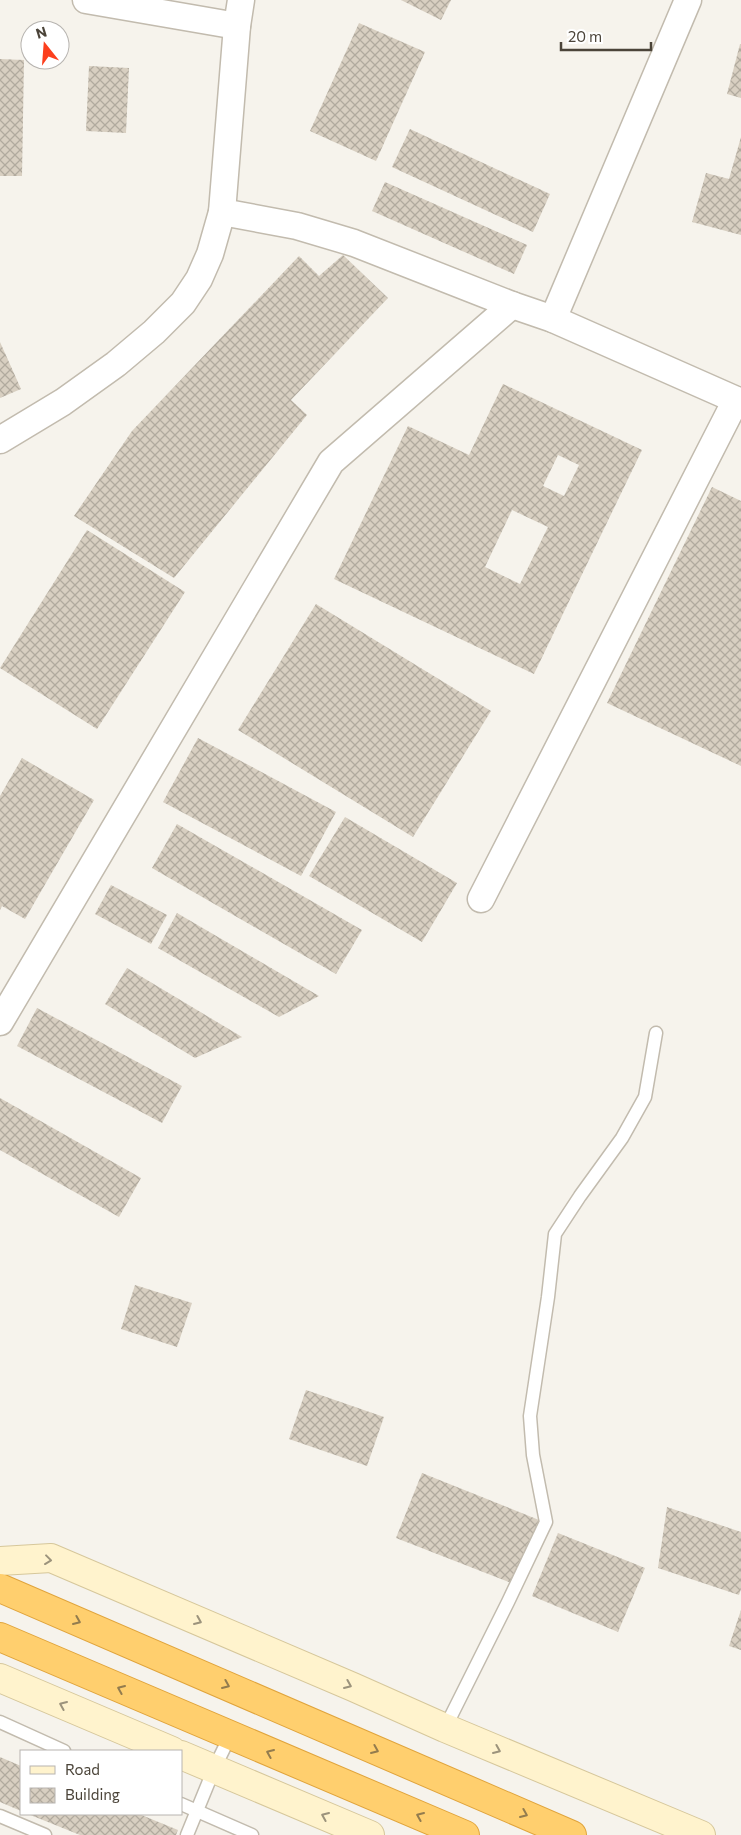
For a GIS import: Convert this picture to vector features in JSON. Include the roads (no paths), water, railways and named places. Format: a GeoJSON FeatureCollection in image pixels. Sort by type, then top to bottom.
{"type":"FeatureCollection","features":[{"type":"Feature","properties":{"kind":"highway"},"geometry":{"type":"LineString","coordinates":[[0,1588],[572,1835]]}},
{"type":"Feature","properties":{"kind":"highway"},"geometry":{"type":"LineString","coordinates":[[0,1637],[465,1835]]}},
{"type":"Feature","properties":{"kind":"street"},"geometry":{"type":"LineString","coordinates":[[86,0],[237,26]]}},
{"type":"Feature","properties":{"kind":"street"},"geometry":{"type":"LineString","coordinates":[[0,440],[63,402],[116,364],[183,303],[199,279],[210,254],[222,212],[237,26],[241,0]]}},
{"type":"Feature","properties":{"kind":"street"},"geometry":{"type":"LineString","coordinates":[[553,319],[688,0]]}},
{"type":"Feature","properties":{"kind":"street"},"geometry":{"type":"LineString","coordinates":[[222,212],[297,226],[354,243],[512,305],[553,319],[738,401],[481,899]]}},
{"type":"Feature","properties":{"kind":"street"},"geometry":{"type":"LineString","coordinates":[[0,1022],[330,462],[512,305]]}},
{"type":"Feature","properties":{"kind":"street"},"geometry":{"type":"LineString","coordinates":[[0,1561],[51,1558],[445,1728],[701,1835]]}},
{"type":"Feature","properties":{"kind":"street"},"geometry":{"type":"LineString","coordinates":[[0,1678],[170,1750]]}},
{"type":"Feature","properties":{"kind":"street"},"geometry":{"type":"LineString","coordinates":[[182,1755],[370,1835]]}},
{"type":"Feature","properties":{"kind":"lane"},"geometry":{"type":"LineString","coordinates":[[445,1728],[546,1522],[533,1455],[530,1416],[548,1297],[555,1234],[622,1138],[645,1097],[656,1033]]}},
{"type":"Feature","properties":{"kind":"lane"},"geometry":{"type":"LineString","coordinates":[[0,1722],[62,1750]]}},
{"type":"Feature","properties":{"kind":"lane"},"geometry":{"type":"LineString","coordinates":[[187,1835],[214,1769],[230,1736]]}},
{"type":"Feature","properties":{"kind":"lane"},"geometry":{"type":"LineString","coordinates":[[182,1804],[252,1835]]}},
{"type":"Feature","properties":{"kind":"lane"},"geometry":{"type":"LineString","coordinates":[[0,1816],[45,1835]]}}]}
